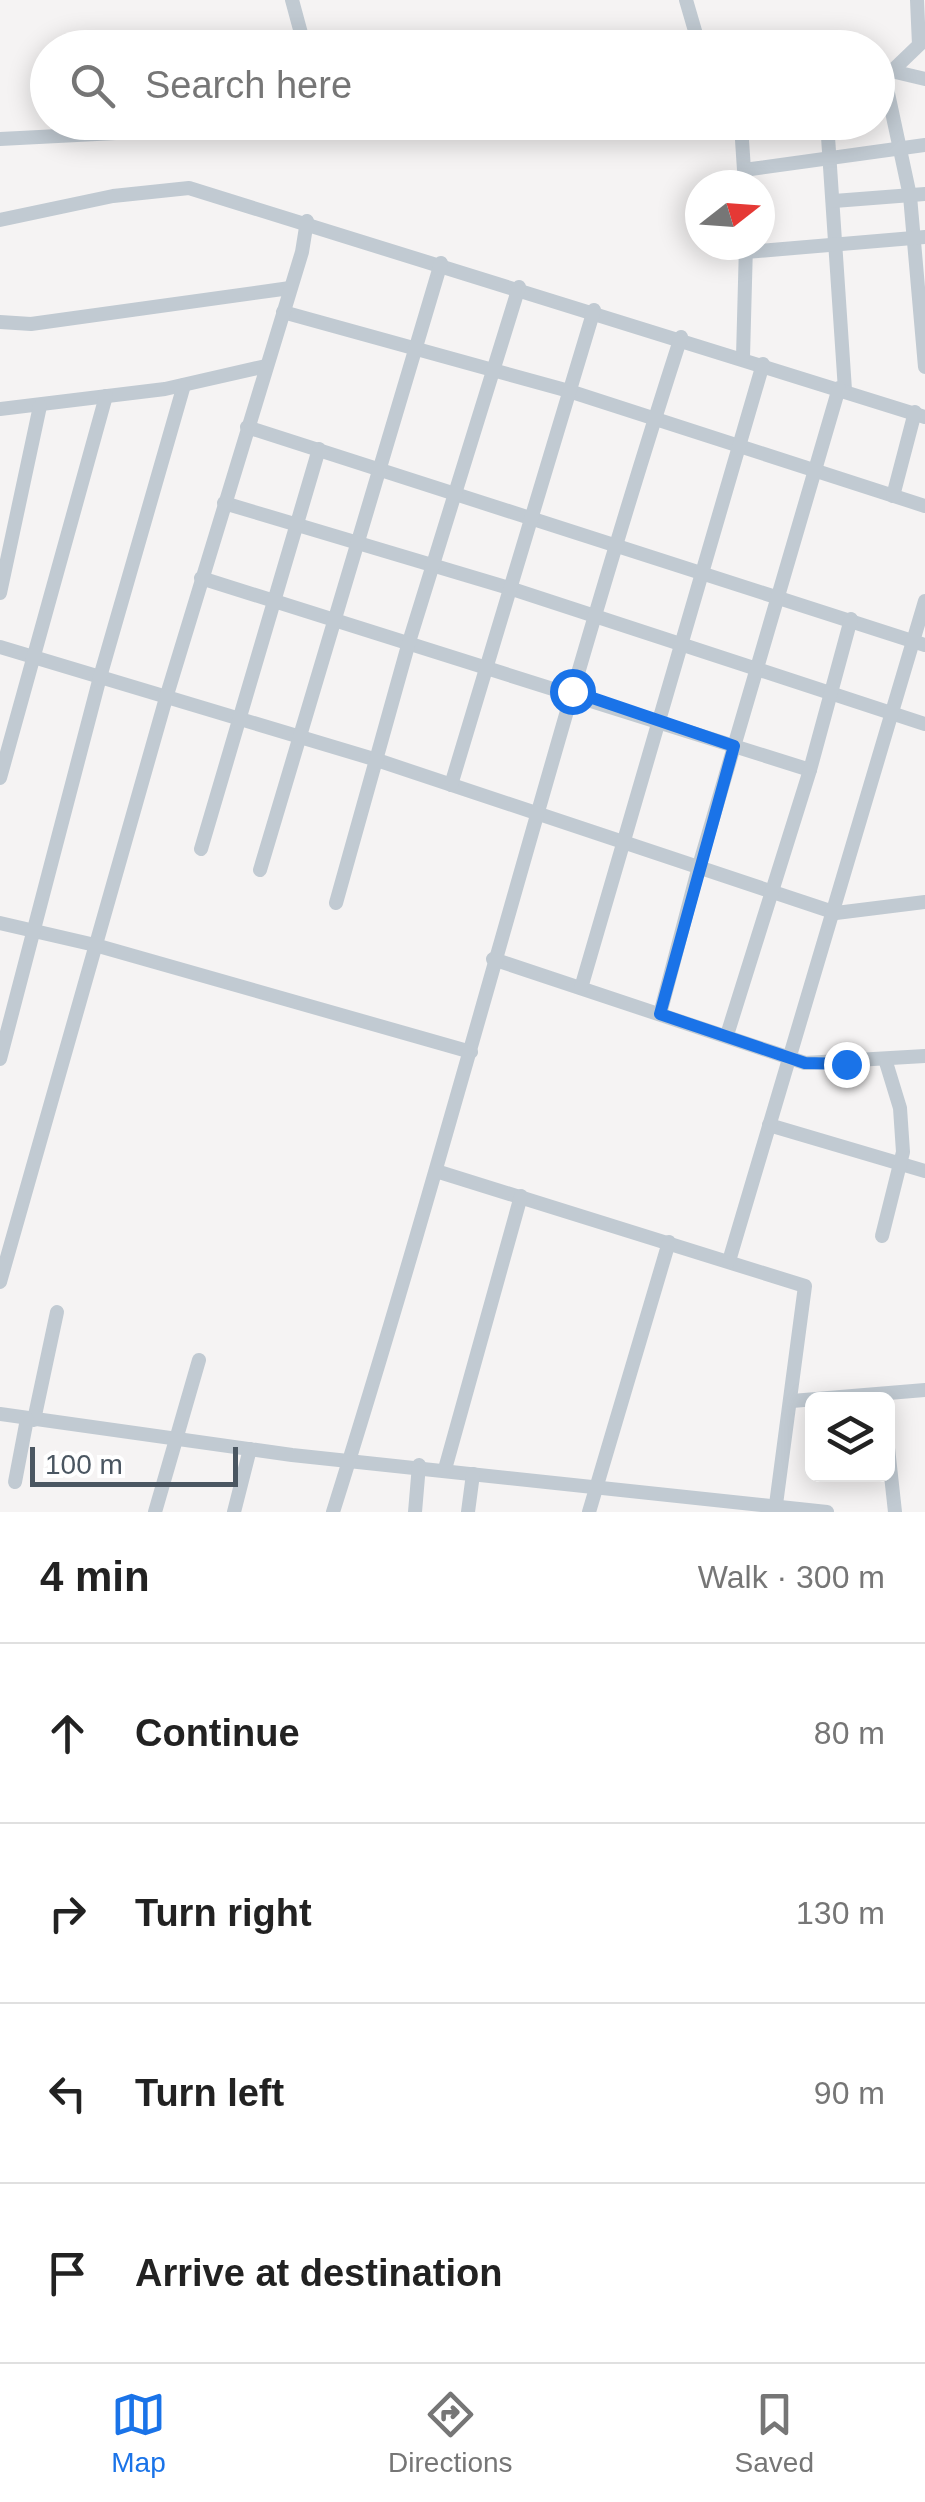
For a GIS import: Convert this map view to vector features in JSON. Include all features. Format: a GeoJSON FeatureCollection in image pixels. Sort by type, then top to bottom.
{"type":"FeatureCollection","features":[{"type":"Feature","properties":{"kind":"street"},"geometry":{"type":"LineString","coordinates":[[292,0],[301,30]]}},
{"type":"Feature","properties":{"kind":"street"},"geometry":{"type":"LineString","coordinates":[[686,0],[695,30]]}},
{"type":"Feature","properties":{"kind":"street"},"geometry":{"type":"LineString","coordinates":[[895,62],[919,45],[917,0]]}},
{"type":"Feature","properties":{"kind":"street"},"geometry":{"type":"LineString","coordinates":[[895,73],[925,80]]}},
{"type":"Feature","properties":{"kind":"street"},"geometry":{"type":"LineString","coordinates":[[895,128],[899,149],[918,195],[925,367]]}},
{"type":"Feature","properties":{"kind":"street"},"geometry":{"type":"LineString","coordinates":[[0,139],[30,137]]}},
{"type":"Feature","properties":{"kind":"street"},"geometry":{"type":"LineString","coordinates":[[742,140],[744,170]]}},
{"type":"Feature","properties":{"kind":"street"},"geometry":{"type":"LineString","coordinates":[[660,1014],[699,866],[842,389],[838,245],[828,140]]}},
{"type":"Feature","properties":{"kind":"street"},"geometry":{"type":"LineString","coordinates":[[775,171],[925,145]]}},
{"type":"Feature","properties":{"kind":"street"},"geometry":{"type":"LineString","coordinates":[[0,220],[113,196],[189,188],[594,310],[922,413],[892,496]]}},
{"type":"Feature","properties":{"kind":"street"},"geometry":{"type":"LineString","coordinates":[[834,202],[918,195]]}},
{"type":"Feature","properties":{"kind":"street"},"geometry":{"type":"LineString","coordinates":[[0,1282],[166,698],[307,222]]}},
{"type":"Feature","properties":{"kind":"street"},"geometry":{"type":"LineString","coordinates":[[775,248],[920,237]]}},
{"type":"Feature","properties":{"kind":"street"},"geometry":{"type":"LineString","coordinates":[[744,358],[746,260]]}},
{"type":"Feature","properties":{"kind":"street"},"geometry":{"type":"LineString","coordinates":[[260,870],[441,263]]}},
{"type":"Feature","properties":{"kind":"street"},"geometry":{"type":"LineString","coordinates":[[336,903],[409,642],[519,287]]}},
{"type":"Feature","properties":{"kind":"street"},"geometry":{"type":"LineString","coordinates":[[0,322],[31,324],[290,288]]}},
{"type":"Feature","properties":{"kind":"street"},"geometry":{"type":"LineString","coordinates":[[451,785],[594,310]]}},
{"type":"Feature","properties":{"kind":"street"},"geometry":{"type":"LineString","coordinates":[[282,312],[569,391],[925,506]]}},
{"type":"Feature","properties":{"kind":"street"},"geometry":{"type":"LineString","coordinates":[[333,1512],[436,1171],[493,959],[615,542],[681,337]]}},
{"type":"Feature","properties":{"kind":"street"},"geometry":{"type":"LineString","coordinates":[[581,988],[762,364]]}},
{"type":"Feature","properties":{"kind":"street"},"geometry":{"type":"LineString","coordinates":[[0,409],[184,385],[266,366]]}},
{"type":"Feature","properties":{"kind":"street"},"geometry":{"type":"LineString","coordinates":[[0,1059],[100,677],[184,385]]}},
{"type":"Feature","properties":{"kind":"street"},"geometry":{"type":"LineString","coordinates":[[0,778],[106,396]]}},
{"type":"Feature","properties":{"kind":"street"},"geometry":{"type":"LineString","coordinates":[[0,593],[40,406]]}},
{"type":"Feature","properties":{"kind":"street"},"geometry":{"type":"LineString","coordinates":[[247,428],[615,542],[919,642]]}},
{"type":"Feature","properties":{"kind":"street"},"geometry":{"type":"LineString","coordinates":[[200,849],[318,449]]}},
{"type":"Feature","properties":{"kind":"street"},"geometry":{"type":"LineString","coordinates":[[224,503],[509,588],[681,648],[757,668],[890,716],[925,724]]}},
{"type":"Feature","properties":{"kind":"street"},"geometry":{"type":"LineString","coordinates":[[202,578],[572,691],[810,770]]}},
{"type":"Feature","properties":{"kind":"street"},"geometry":{"type":"LineString","coordinates":[[728,1261],[836,913],[890,716],[919,642],[925,601]]}},
{"type":"Feature","properties":{"kind":"street"},"geometry":{"type":"LineString","coordinates":[[727,1035],[810,770],[850,620]]}},
{"type":"Feature","properties":{"kind":"street"},"geometry":{"type":"LineString","coordinates":[[0,647],[377,760],[836,913],[925,902]]}},
{"type":"Feature","properties":{"kind":"street"},"geometry":{"type":"LineString","coordinates":[[0,924],[95,946],[470,1052]]}},
{"type":"Feature","properties":{"kind":"street"},"geometry":{"type":"LineString","coordinates":[[493,959],[790,1058],[846,1064],[925,1056]]}},
{"type":"Feature","properties":{"kind":"street"},"geometry":{"type":"LineString","coordinates":[[882,1236],[900,1166],[900,1108],[885,1059]]}},
{"type":"Feature","properties":{"kind":"street"},"geometry":{"type":"LineString","coordinates":[[769,1125],[925,1171]]}},
{"type":"Feature","properties":{"kind":"street"},"geometry":{"type":"LineString","coordinates":[[436,1171],[806,1286],[776,1510]]}},
{"type":"Feature","properties":{"kind":"street"},"geometry":{"type":"LineString","coordinates":[[445,1469],[521,1196]]}},
{"type":"Feature","properties":{"kind":"street"},"geometry":{"type":"LineString","coordinates":[[588,1512],[669,1242]]}},
{"type":"Feature","properties":{"kind":"street"},"geometry":{"type":"LineString","coordinates":[[15,1482],[58,1312]]}},
{"type":"Feature","properties":{"kind":"street"},"geometry":{"type":"LineString","coordinates":[[154,1512],[199,1360]]}},
{"type":"Feature","properties":{"kind":"street"},"geometry":{"type":"LineString","coordinates":[[895,1395],[925,1390]]}},
{"type":"Feature","properties":{"kind":"street"},"geometry":{"type":"LineString","coordinates":[[792,1401],[805,1400]]}},
{"type":"Feature","properties":{"kind":"street"},"geometry":{"type":"LineString","coordinates":[[0,1414],[250,1449],[419,1465],[776,1510],[827,1512]]}},
{"type":"Feature","properties":{"kind":"street"},"geometry":{"type":"LineString","coordinates":[[234,1512],[250,1449]]}},
{"type":"Feature","properties":{"kind":"street"},"geometry":{"type":"LineString","coordinates":[[415,1512],[419,1465]]}},
{"type":"Feature","properties":{"kind":"street"},"geometry":{"type":"LineString","coordinates":[[468,1512],[473,1474]]}},
{"type":"Feature","properties":{"kind":"street"},"geometry":{"type":"LineString","coordinates":[[892,1482],[895,1512]]}},
{"type":"Feature","properties":{"kind":"street"},"geometry":{"type":"LineString","coordinates":[[648,1493],[648,1512]]}},
{"type":"Feature","properties":{"kind":"route"},"geometry":{"type":"LineString","coordinates":[[572,691],[734,746],[660,1014],[805,1063],[846,1064]]}}]}
